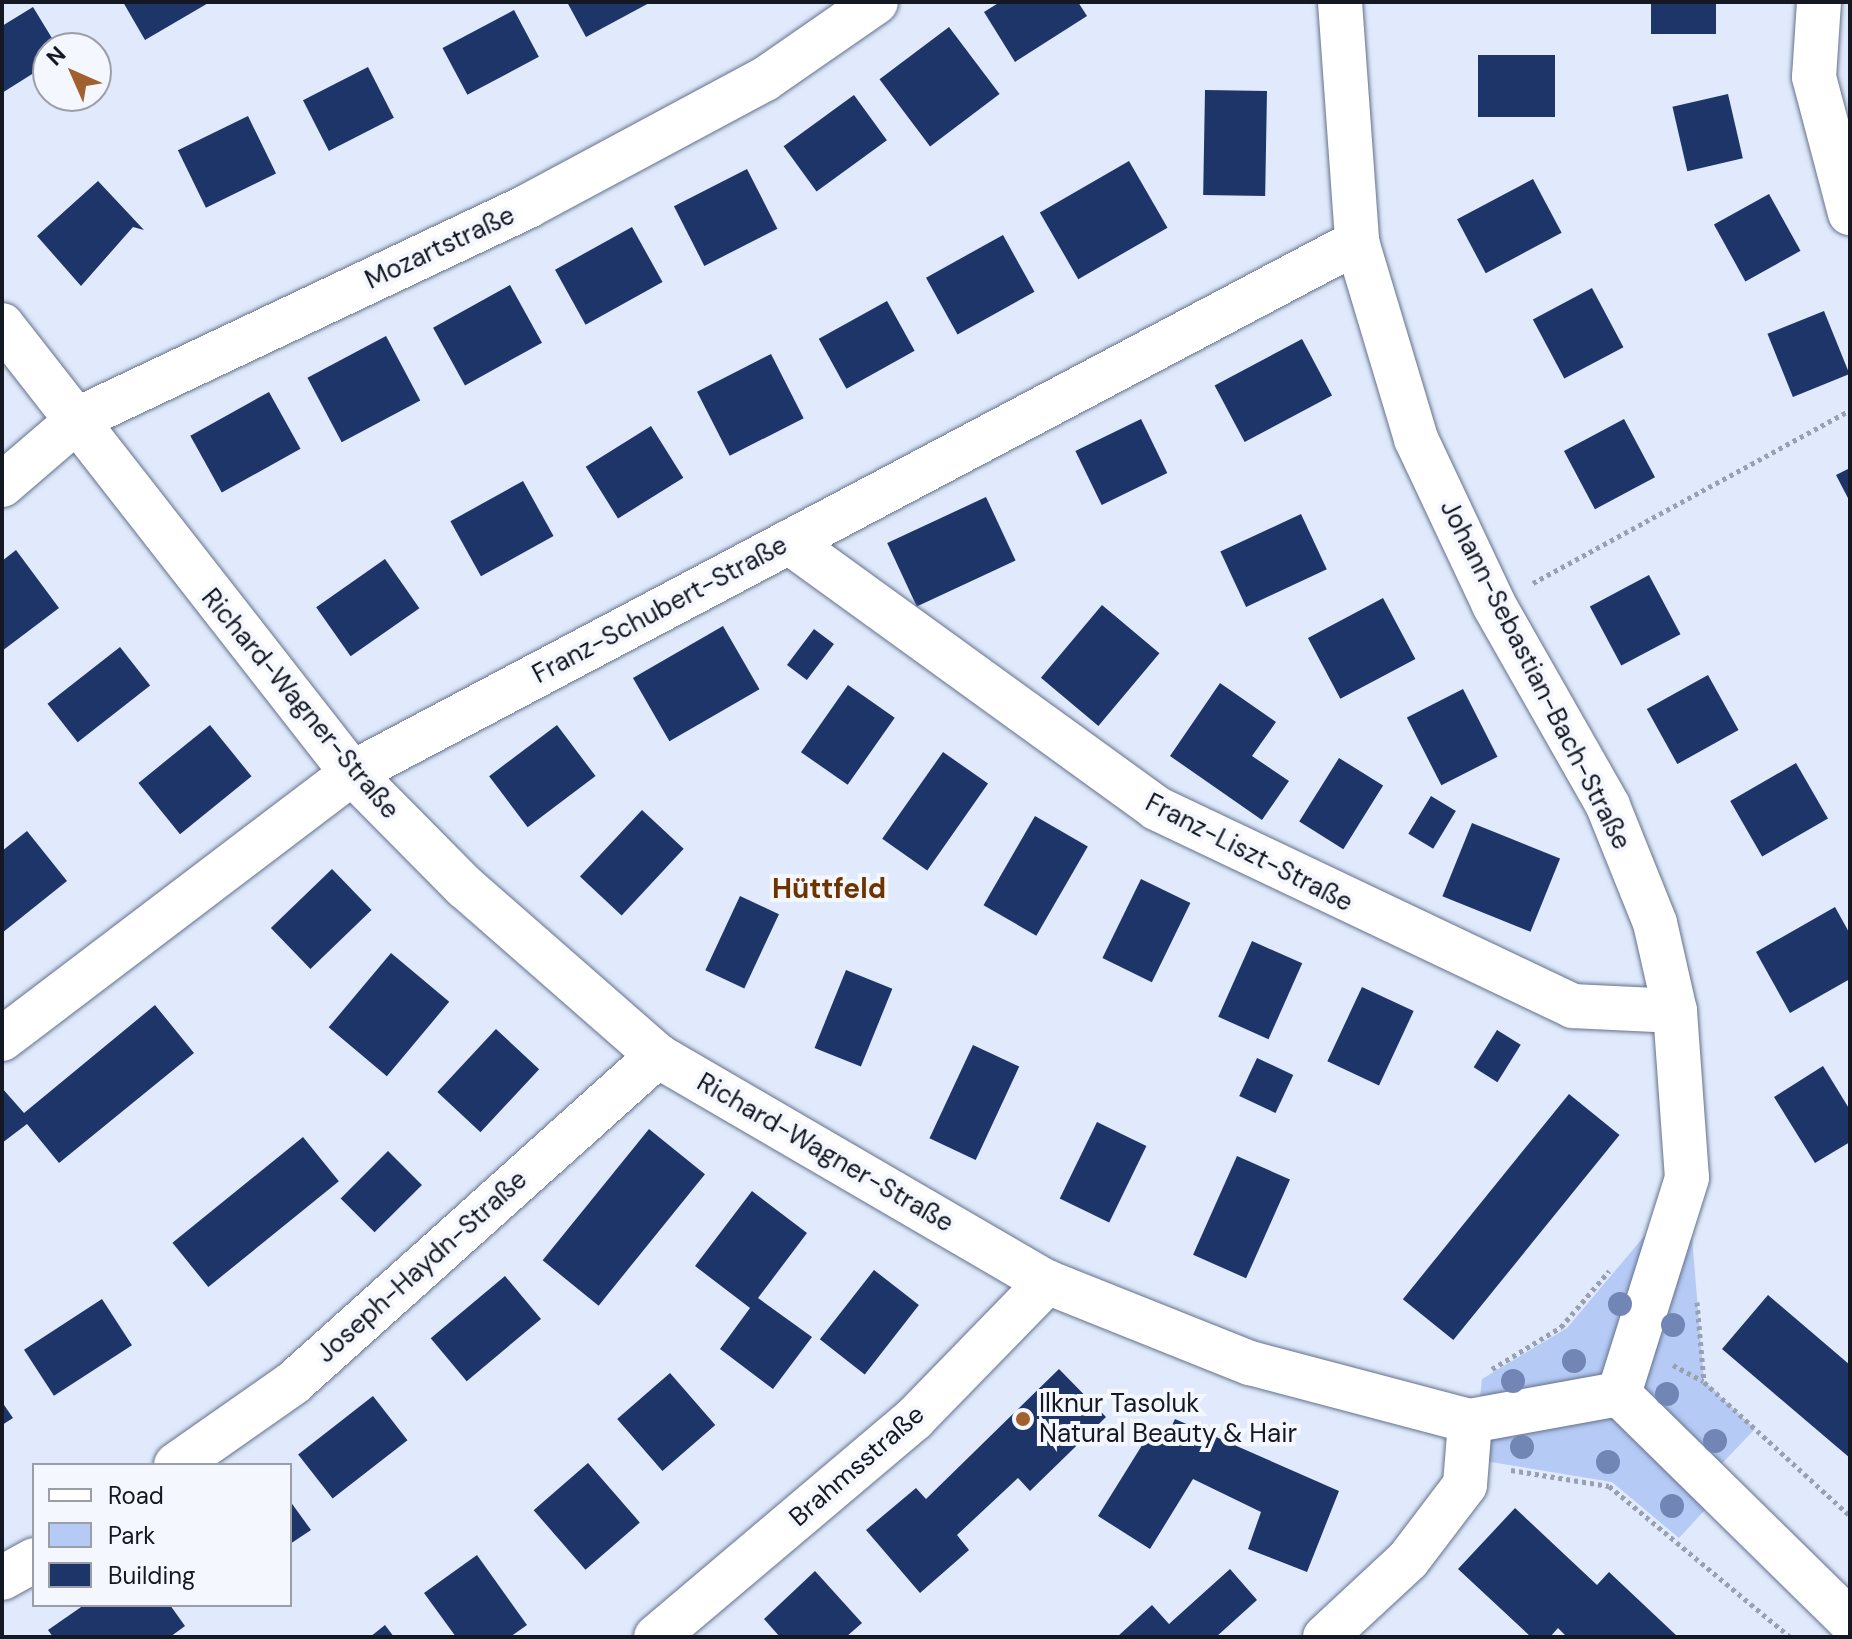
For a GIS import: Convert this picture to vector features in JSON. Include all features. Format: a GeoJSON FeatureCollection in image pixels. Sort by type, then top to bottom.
{"type":"FeatureCollection","features":[{"type":"Feature","properties":{"kind":"street","name":"Mozartstraße"},"geometry":{"type":"LineString","coordinates":[[2,485],[80,418],[528,206],[765,79],[876,2]]}},
{"type":"Feature","properties":{"kind":"street","name":"Johann-Sebastian-Bach-Straße"},"geometry":{"type":"LineString","coordinates":[[1340,2],[1357,242],[1416,439],[1494,605],[1608,806],[1655,923],[1675,1011],[1687,1178],[1619,1394]]}},
{"type":"Feature","properties":{"kind":"street"},"geometry":{"type":"LineString","coordinates":[[1819,2],[1814,77],[1850,213]]}},
{"type":"Feature","properties":{"kind":"street","name":"Franz-Schubert-Straße"},"geometry":{"type":"LineString","coordinates":[[2,1039],[352,773],[1357,242]]}},
{"type":"Feature","properties":{"kind":"street","name":"Richard-Wagner-Straße"},"geometry":{"type":"LineString","coordinates":[[2,325],[80,418],[221,615],[352,773],[510,929],[658,1056],[1047,1282],[1250,1363],[1468,1442],[1619,1394]]}},
{"type":"Feature","properties":{"kind":"street","name":"Franz-Liszt-Straße"},"geometry":{"type":"LineString","coordinates":[[789,542],[1156,808],[1416,938],[1573,1006],[1675,1011]]}},
{"type":"Feature","properties":{"kind":"street","name":"Joseph-Haydn-Straße"},"geometry":{"type":"LineString","coordinates":[[179,1463],[293,1383],[658,1056]]}},
{"type":"Feature","properties":{"kind":"street","name":"Brahmsstraße"},"geometry":{"type":"LineString","coordinates":[[656,1637],[914,1419],[1047,1282]]}},
{"type":"Feature","properties":{"kind":"street"},"geometry":{"type":"LineString","coordinates":[[1619,1394],[1850,1621]]}},
{"type":"Feature","properties":{"kind":"street"},"geometry":{"type":"LineString","coordinates":[[1325,1637],[1408,1560],[1465,1485],[1468,1442]]}},
{"type":"Feature","properties":{"kind":"street"},"geometry":{"type":"LineString","coordinates":[[2,1578],[32,1561]]}},
{"type":"Feature","properties":{"kind":"path"},"geometry":{"type":"LineString","coordinates":[[1494,605],[1850,410]]}},
{"type":"Feature","properties":{"kind":"path"},"geometry":{"type":"LineString","coordinates":[[1612,1267],[1561,1327],[1478,1378],[1468,1442],[1609,1486],[1790,1637]]}},
{"type":"Feature","properties":{"kind":"path"},"geometry":{"type":"LineString","coordinates":[[1696,1288],[1704,1382],[1850,1516]]}},
{"type":"Feature","properties":{"kind":"green space"},"geometry":{"type":"Polygon","coordinates":[[[1687,1178],[1704,1381],[1755,1429],[1706,1480],[1619,1394],[1687,1178]]]}},
{"type":"Feature","properties":{"kind":"green space"},"geometry":{"type":"Polygon","coordinates":[[[1673,1202],[1614,1389],[1478,1415],[1482,1379],[1567,1328],[1673,1202]]]}},
{"type":"Feature","properties":{"kind":"green space"},"geometry":{"type":"Polygon","coordinates":[[[1617,1399],[1716,1498],[1679,1538],[1612,1482],[1473,1459],[1475,1426],[1617,1399]]]}},
{"type":"Feature","properties":{"kind":"building"},"geometry":{"type":"Polygon","coordinates":[[[123,2],[210,2],[145,40],[123,2]]]}},
{"type":"Feature","properties":{"kind":"building"},"geometry":{"type":"Polygon","coordinates":[[[567,2],[651,2],[586,37],[567,2]]]}},
{"type":"Feature","properties":{"kind":"building"},"geometry":{"type":"Polygon","coordinates":[[[1000,2],[1078,2],[1087,16],[1015,62],[984,12],[1000,2]]]}},
{"type":"Feature","properties":{"kind":"building"},"geometry":{"type":"Polygon","coordinates":[[[1651,2],[1716,2],[1716,34],[1651,34],[1651,2]]]}},
{"type":"Feature","properties":{"kind":"building"},"geometry":{"type":"Polygon","coordinates":[[[33,7],[48,32],[32,32],[32,74],[2,93],[2,26],[33,7]]]}},
{"type":"Feature","properties":{"kind":"building"},"geometry":{"type":"Polygon","coordinates":[[[514,10],[539,57],[467,95],[442,48],[514,10]]]}},
{"type":"Feature","properties":{"kind":"building"},"geometry":{"type":"Polygon","coordinates":[[[949,27],[1000,94],[930,146],[880,79],[949,27]]]}},
{"type":"Feature","properties":{"kind":"building"},"geometry":{"type":"Polygon","coordinates":[[[1478,55],[1555,55],[1555,117],[1478,117],[1478,55]]]}},
{"type":"Feature","properties":{"kind":"building"},"geometry":{"type":"Polygon","coordinates":[[[368,67],[394,118],[329,151],[303,100],[368,67]]]}},
{"type":"Feature","properties":{"kind":"building"},"geometry":{"type":"Polygon","coordinates":[[[1205,90],[1267,91],[1265,196],[1203,195],[1205,90]]]}},
{"type":"Feature","properties":{"kind":"building"},"geometry":{"type":"Polygon","coordinates":[[[1728,94],[1743,158],[1687,171],[1672,107],[1728,94]]]}},
{"type":"Feature","properties":{"kind":"building"},"geometry":{"type":"Polygon","coordinates":[[[854,95],[887,140],[817,191],[784,146],[854,95]]]}},
{"type":"Feature","properties":{"kind":"building"},"geometry":{"type":"Polygon","coordinates":[[[248,116],[276,174],[206,208],[178,150],[248,116]]]}},
{"type":"Feature","properties":{"kind":"building"},"geometry":{"type":"Polygon","coordinates":[[[1129,161],[1168,228],[1078,279],[1040,212],[1129,161]]]}},
{"type":"Feature","properties":{"kind":"building"},"geometry":{"type":"Polygon","coordinates":[[[747,169],[777,229],[704,266],[674,206],[747,169]]]}},
{"type":"Feature","properties":{"kind":"building"},"geometry":{"type":"Polygon","coordinates":[[[1533,179],[1562,233],[1486,273],[1457,219],[1533,179]]]}},
{"type":"Feature","properties":{"kind":"building"},"geometry":{"type":"Polygon","coordinates":[[[98,181],[144,230],[133,227],[81,286],[37,236],[98,181]]]}},
{"type":"Feature","properties":{"kind":"building"},"geometry":{"type":"Polygon","coordinates":[[[1769,194],[1801,251],[1745,281],[1714,225],[1769,194]]]}},
{"type":"Feature","properties":{"kind":"building"},"geometry":{"type":"Polygon","coordinates":[[[632,227],[663,282],[586,325],[555,270],[632,227]]]}},
{"type":"Feature","properties":{"kind":"building"},"geometry":{"type":"Polygon","coordinates":[[[1003,235],[1035,292],[958,335],[926,278],[1003,235]]]}},
{"type":"Feature","properties":{"kind":"building"},"geometry":{"type":"Polygon","coordinates":[[[510,285],[542,343],[465,385],[433,328],[510,285]]]}},
{"type":"Feature","properties":{"kind":"building"},"geometry":{"type":"Polygon","coordinates":[[[1592,288],[1623,347],[1564,379],[1533,319],[1592,288]]]}},
{"type":"Feature","properties":{"kind":"building"},"geometry":{"type":"Polygon","coordinates":[[[887,301],[915,351],[846,389],[819,339],[887,301]]]}},
{"type":"Feature","properties":{"kind":"building"},"geometry":{"type":"Polygon","coordinates":[[[1824,311],[1849,374],[1793,397],[1767,334],[1824,311]]]}},
{"type":"Feature","properties":{"kind":"building"},"geometry":{"type":"Polygon","coordinates":[[[386,336],[420,400],[342,442],[307,378],[386,336]]]}},
{"type":"Feature","properties":{"kind":"building"},"geometry":{"type":"Polygon","coordinates":[[[1302,339],[1332,396],[1245,442],[1215,385],[1302,339]]]}},
{"type":"Feature","properties":{"kind":"building"},"geometry":{"type":"Polygon","coordinates":[[[771,354],[804,418],[730,456],[697,392],[771,354]]]}},
{"type":"Feature","properties":{"kind":"building"},"geometry":{"type":"Polygon","coordinates":[[[269,392],[301,449],[222,492],[190,436],[269,392]]]}},
{"type":"Feature","properties":{"kind":"building"},"geometry":{"type":"Polygon","coordinates":[[[1141,419],[1167,473],[1102,505],[1075,451],[1141,419]]]}},
{"type":"Feature","properties":{"kind":"building"},"geometry":{"type":"Polygon","coordinates":[[[1624,419],[1655,477],[1595,509],[1564,451],[1624,419]]]}},
{"type":"Feature","properties":{"kind":"building"},"geometry":{"type":"Polygon","coordinates":[[[651,426],[683,478],[618,519],[586,467],[651,426]]]}},
{"type":"Feature","properties":{"kind":"building"},"geometry":{"type":"Polygon","coordinates":[[[1850,468],[1850,502],[1836,475],[1850,468]]]}},
{"type":"Feature","properties":{"kind":"building"},"geometry":{"type":"Polygon","coordinates":[[[523,481],[554,536],[481,576],[450,521],[523,481]]]}},
{"type":"Feature","properties":{"kind":"building"},"geometry":{"type":"Polygon","coordinates":[[[986,497],[1016,560],[917,607],[887,543],[986,497]]]}},
{"type":"Feature","properties":{"kind":"building"},"geometry":{"type":"Polygon","coordinates":[[[1301,514],[1327,569],[1246,607],[1220,552],[1301,514]]]}},
{"type":"Feature","properties":{"kind":"building"},"geometry":{"type":"Polygon","coordinates":[[[16,550],[59,608],[2,651],[2,561],[16,550]]]}},
{"type":"Feature","properties":{"kind":"building"},"geometry":{"type":"Polygon","coordinates":[[[385,559],[419,608],[351,656],[316,607],[385,559]]]}},
{"type":"Feature","properties":{"kind":"building"},"geometry":{"type":"Polygon","coordinates":[[[1649,575],[1680,634],[1621,666],[1590,606],[1649,575]]]}},
{"type":"Feature","properties":{"kind":"building"},"geometry":{"type":"Polygon","coordinates":[[[1383,598],[1415,659],[1340,699],[1308,638],[1383,598]]]}},
{"type":"Feature","properties":{"kind":"building"},"geometry":{"type":"Polygon","coordinates":[[[1102,605],[1159,653],[1098,726],[1041,678],[1102,605]]]}},
{"type":"Feature","properties":{"kind":"building"},"geometry":{"type":"Polygon","coordinates":[[[723,626],[760,689],[669,741],[633,678],[723,626]]]}},
{"type":"Feature","properties":{"kind":"building"},"geometry":{"type":"Polygon","coordinates":[[[814,629],[834,644],[807,680],[787,665],[814,629]]]}},
{"type":"Feature","properties":{"kind":"building"},"geometry":{"type":"Polygon","coordinates":[[[120,647],[150,686],[78,742],[48,704],[120,647]]]}},
{"type":"Feature","properties":{"kind":"building"},"geometry":{"type":"Polygon","coordinates":[[[1708,675],[1739,730],[1677,764],[1647,709],[1708,675]]]}},
{"type":"Feature","properties":{"kind":"building"},"geometry":{"type":"Polygon","coordinates":[[[1220,683],[1276,722],[1252,756],[1289,781],[1262,820],[1170,756],[1220,683]]]}},
{"type":"Feature","properties":{"kind":"building"},"geometry":{"type":"Polygon","coordinates":[[[848,685],[895,718],[848,785],[801,752],[848,685]]]}},
{"type":"Feature","properties":{"kind":"building"},"geometry":{"type":"Polygon","coordinates":[[[1463,689],[1498,757],[1441,785],[1407,718],[1463,689]]]}},
{"type":"Feature","properties":{"kind":"building"},"geometry":{"type":"Polygon","coordinates":[[[210,725],[252,776],[180,834],[139,783],[210,725]]]}},
{"type":"Feature","properties":{"kind":"building"},"geometry":{"type":"Polygon","coordinates":[[[557,725],[596,776],[528,827],[489,776],[557,725]]]}},
{"type":"Feature","properties":{"kind":"building"},"geometry":{"type":"Polygon","coordinates":[[[943,752],[988,784],[927,870],[882,839],[943,752]]]}},
{"type":"Feature","properties":{"kind":"building"},"geometry":{"type":"Polygon","coordinates":[[[1339,758],[1383,786],[1343,849],[1299,822],[1339,758]]]}},
{"type":"Feature","properties":{"kind":"building"},"geometry":{"type":"Polygon","coordinates":[[[1796,763],[1828,818],[1762,856],[1730,801],[1796,763]]]}},
{"type":"Feature","properties":{"kind":"building"},"geometry":{"type":"Polygon","coordinates":[[[1431,796],[1456,811],[1433,849],[1408,834],[1431,796]]]}},
{"type":"Feature","properties":{"kind":"building"},"geometry":{"type":"Polygon","coordinates":[[[642,810],[684,849],[622,915],[580,877],[642,810]]]}},
{"type":"Feature","properties":{"kind":"building"},"geometry":{"type":"Polygon","coordinates":[[[1035,816],[1088,847],[1036,936],[984,905],[1035,816]]]}},
{"type":"Feature","properties":{"kind":"building"},"geometry":{"type":"Polygon","coordinates":[[[1472,823],[1560,859],[1530,932],[1442,896],[1472,823]]]}},
{"type":"Feature","properties":{"kind":"building"},"geometry":{"type":"Polygon","coordinates":[[[27,831],[67,881],[2,933],[2,851],[27,831]]]}},
{"type":"Feature","properties":{"kind":"building"},"geometry":{"type":"Polygon","coordinates":[[[332,869],[372,910],[310,969],[271,928],[332,869]]]}},
{"type":"Feature","properties":{"kind":"building"},"geometry":{"type":"Polygon","coordinates":[[[1141,879],[1190,903],[1152,982],[1102,958],[1141,879]]]}},
{"type":"Feature","properties":{"kind":"building"},"geometry":{"type":"Polygon","coordinates":[[[740,896],[779,914],[744,988],[705,970],[740,896]]]}},
{"type":"Feature","properties":{"kind":"building"},"geometry":{"type":"Polygon","coordinates":[[[1835,907],[1850,934],[1850,979],[1790,1013],[1756,952],[1835,907]]]}},
{"type":"Feature","properties":{"kind":"building"},"geometry":{"type":"Polygon","coordinates":[[[1252,941],[1302,963],[1268,1039],[1218,1017],[1252,941]]]}},
{"type":"Feature","properties":{"kind":"building"},"geometry":{"type":"Polygon","coordinates":[[[391,953],[449,1002],[387,1076],[329,1027],[391,953]]]}},
{"type":"Feature","properties":{"kind":"building"},"geometry":{"type":"Polygon","coordinates":[[[846,970],[892,989],[861,1067],[815,1048],[846,970]]]}},
{"type":"Feature","properties":{"kind":"building"},"geometry":{"type":"Polygon","coordinates":[[[1362,987],[1414,1011],[1379,1085],[1327,1061],[1362,987]]]}},
{"type":"Feature","properties":{"kind":"building"},"geometry":{"type":"Polygon","coordinates":[[[155,1005],[194,1053],[59,1163],[27,1124],[2,1143],[2,1088],[24,1113],[155,1005]]]}},
{"type":"Feature","properties":{"kind":"building"},"geometry":{"type":"Polygon","coordinates":[[[496,1029],[539,1069],[480,1132],[437,1092],[496,1029]]]}},
{"type":"Feature","properties":{"kind":"building"},"geometry":{"type":"Polygon","coordinates":[[[1497,1030],[1521,1045],[1497,1082],[1474,1067],[1497,1030]]]}},
{"type":"Feature","properties":{"kind":"building"},"geometry":{"type":"Polygon","coordinates":[[[973,1045],[1019,1067],[976,1160],[929,1138],[973,1045]]]}},
{"type":"Feature","properties":{"kind":"building"},"geometry":{"type":"Polygon","coordinates":[[[1257,1058],[1293,1075],[1276,1113],[1239,1096],[1257,1058]]]}},
{"type":"Feature","properties":{"kind":"building"},"geometry":{"type":"Polygon","coordinates":[[[1823,1066],[1850,1110],[1850,1142],[1815,1163],[1774,1097],[1823,1066]]]}},
{"type":"Feature","properties":{"kind":"building"},"geometry":{"type":"Polygon","coordinates":[[[1569,1094],[1620,1135],[1453,1340],[1403,1299],[1569,1094]]]}},
{"type":"Feature","properties":{"kind":"building"},"geometry":{"type":"Polygon","coordinates":[[[1097,1122],[1146,1146],[1109,1223],[1060,1198],[1097,1122]]]}},
{"type":"Feature","properties":{"kind":"building"},"geometry":{"type":"Polygon","coordinates":[[[649,1129],[705,1174],[599,1306],[543,1260],[649,1129]]]}},
{"type":"Feature","properties":{"kind":"building"},"geometry":{"type":"Polygon","coordinates":[[[303,1137],[339,1181],[208,1287],[172,1243],[303,1137]]]}},
{"type":"Feature","properties":{"kind":"building"},"geometry":{"type":"Polygon","coordinates":[[[388,1151],[422,1185],[375,1232],[341,1198],[388,1151]]]}},
{"type":"Feature","properties":{"kind":"building"},"geometry":{"type":"Polygon","coordinates":[[[1237,1156],[1290,1180],[1246,1278],[1193,1255],[1237,1156]]]}},
{"type":"Feature","properties":{"kind":"building"},"geometry":{"type":"Polygon","coordinates":[[[752,1191],[807,1233],[758,1298],[812,1337],[773,1389],[720,1349],[750,1308],[695,1266],[752,1191]]]}},
{"type":"Feature","properties":{"kind":"building"},"geometry":{"type":"Polygon","coordinates":[[[874,1270],[919,1305],[865,1374],[820,1339],[874,1270]]]}},
{"type":"Feature","properties":{"kind":"building"},"geometry":{"type":"Polygon","coordinates":[[[505,1276],[541,1319],[467,1381],[431,1338],[505,1276]]]}},
{"type":"Feature","properties":{"kind":"building"},"geometry":{"type":"Polygon","coordinates":[[[1768,1295],[1850,1365],[1850,1458],[1722,1349],[1768,1295]]]}},
{"type":"Feature","properties":{"kind":"building"},"geometry":{"type":"Polygon","coordinates":[[[102,1299],[132,1345],[54,1396],[24,1350],[102,1299]]]}},
{"type":"Feature","properties":{"kind":"building"},"geometry":{"type":"Polygon","coordinates":[[[1059,1369],[1106,1417],[1030,1491],[1018,1478],[957,1535],[969,1550],[920,1593],[866,1530],[916,1488],[926,1499],[1059,1369]]]}},
{"type":"Feature","properties":{"kind":"building"},"geometry":{"type":"Polygon","coordinates":[[[670,1373],[715,1425],[662,1471],[617,1419],[670,1373]]]}},
{"type":"Feature","properties":{"kind":"building"},"geometry":{"type":"Polygon","coordinates":[[[373,1396],[407,1440],[333,1499],[298,1454],[373,1396]]]}},
{"type":"Feature","properties":{"kind":"building"},"geometry":{"type":"Polygon","coordinates":[[[2,1402],[13,1418],[2,1425],[2,1402]]]}},
{"type":"Feature","properties":{"kind":"building"},"geometry":{"type":"Polygon","coordinates":[[[1175,1419],[1339,1491],[1307,1572],[1248,1549],[1261,1512],[1193,1479],[1150,1549],[1098,1516],[1149,1434],[1164,1443],[1175,1419]]]}},
{"type":"Feature","properties":{"kind":"building"},"geometry":{"type":"Polygon","coordinates":[[[588,1463],[640,1523],[585,1570],[534,1510],[588,1463]]]}},
{"type":"Feature","properties":{"kind":"building"},"geometry":{"type":"Polygon","coordinates":[[[292,1504],[311,1530],[292,1543],[292,1504]]]}},
{"type":"Feature","properties":{"kind":"building"},"geometry":{"type":"Polygon","coordinates":[[[1515,1508],[1597,1585],[1609,1572],[1678,1637],[1567,1637],[1558,1628],[1550,1637],[1531,1637],[1458,1569],[1515,1508]]]}},
{"type":"Feature","properties":{"kind":"building"},"geometry":{"type":"Polygon","coordinates":[[[477,1555],[527,1625],[510,1637],[456,1637],[424,1593],[477,1555]]]}},
{"type":"Feature","properties":{"kind":"building"},"geometry":{"type":"Polygon","coordinates":[[[1230,1569],[1257,1600],[1216,1637],[1117,1637],[1152,1605],[1169,1624],[1230,1569]]]}},
{"type":"Feature","properties":{"kind":"building"},"geometry":{"type":"Polygon","coordinates":[[[815,1571],[862,1623],[846,1637],[780,1637],[764,1619],[815,1571]]]}},
{"type":"Feature","properties":{"kind":"building"},"geometry":{"type":"Polygon","coordinates":[[[81,1607],[171,1607],[185,1626],[170,1637],[53,1637],[48,1630],[81,1607]]]}},
{"type":"Feature","properties":{"kind":"building"},"geometry":{"type":"Polygon","coordinates":[[[385,1625],[394,1637],[370,1637],[385,1625]]]}},
{"type":"Feature","properties":{"kind":"place","name":"Ilknur Tasoluk Natural Beauty & Hair"},"geometry":{"type":"Point","coordinates":[1023,1419]}},
{"type":"Feature","properties":{"kind":"district","name":"Hüttfeld"},"geometry":{"type":"Point","coordinates":[829,889]}}]}
